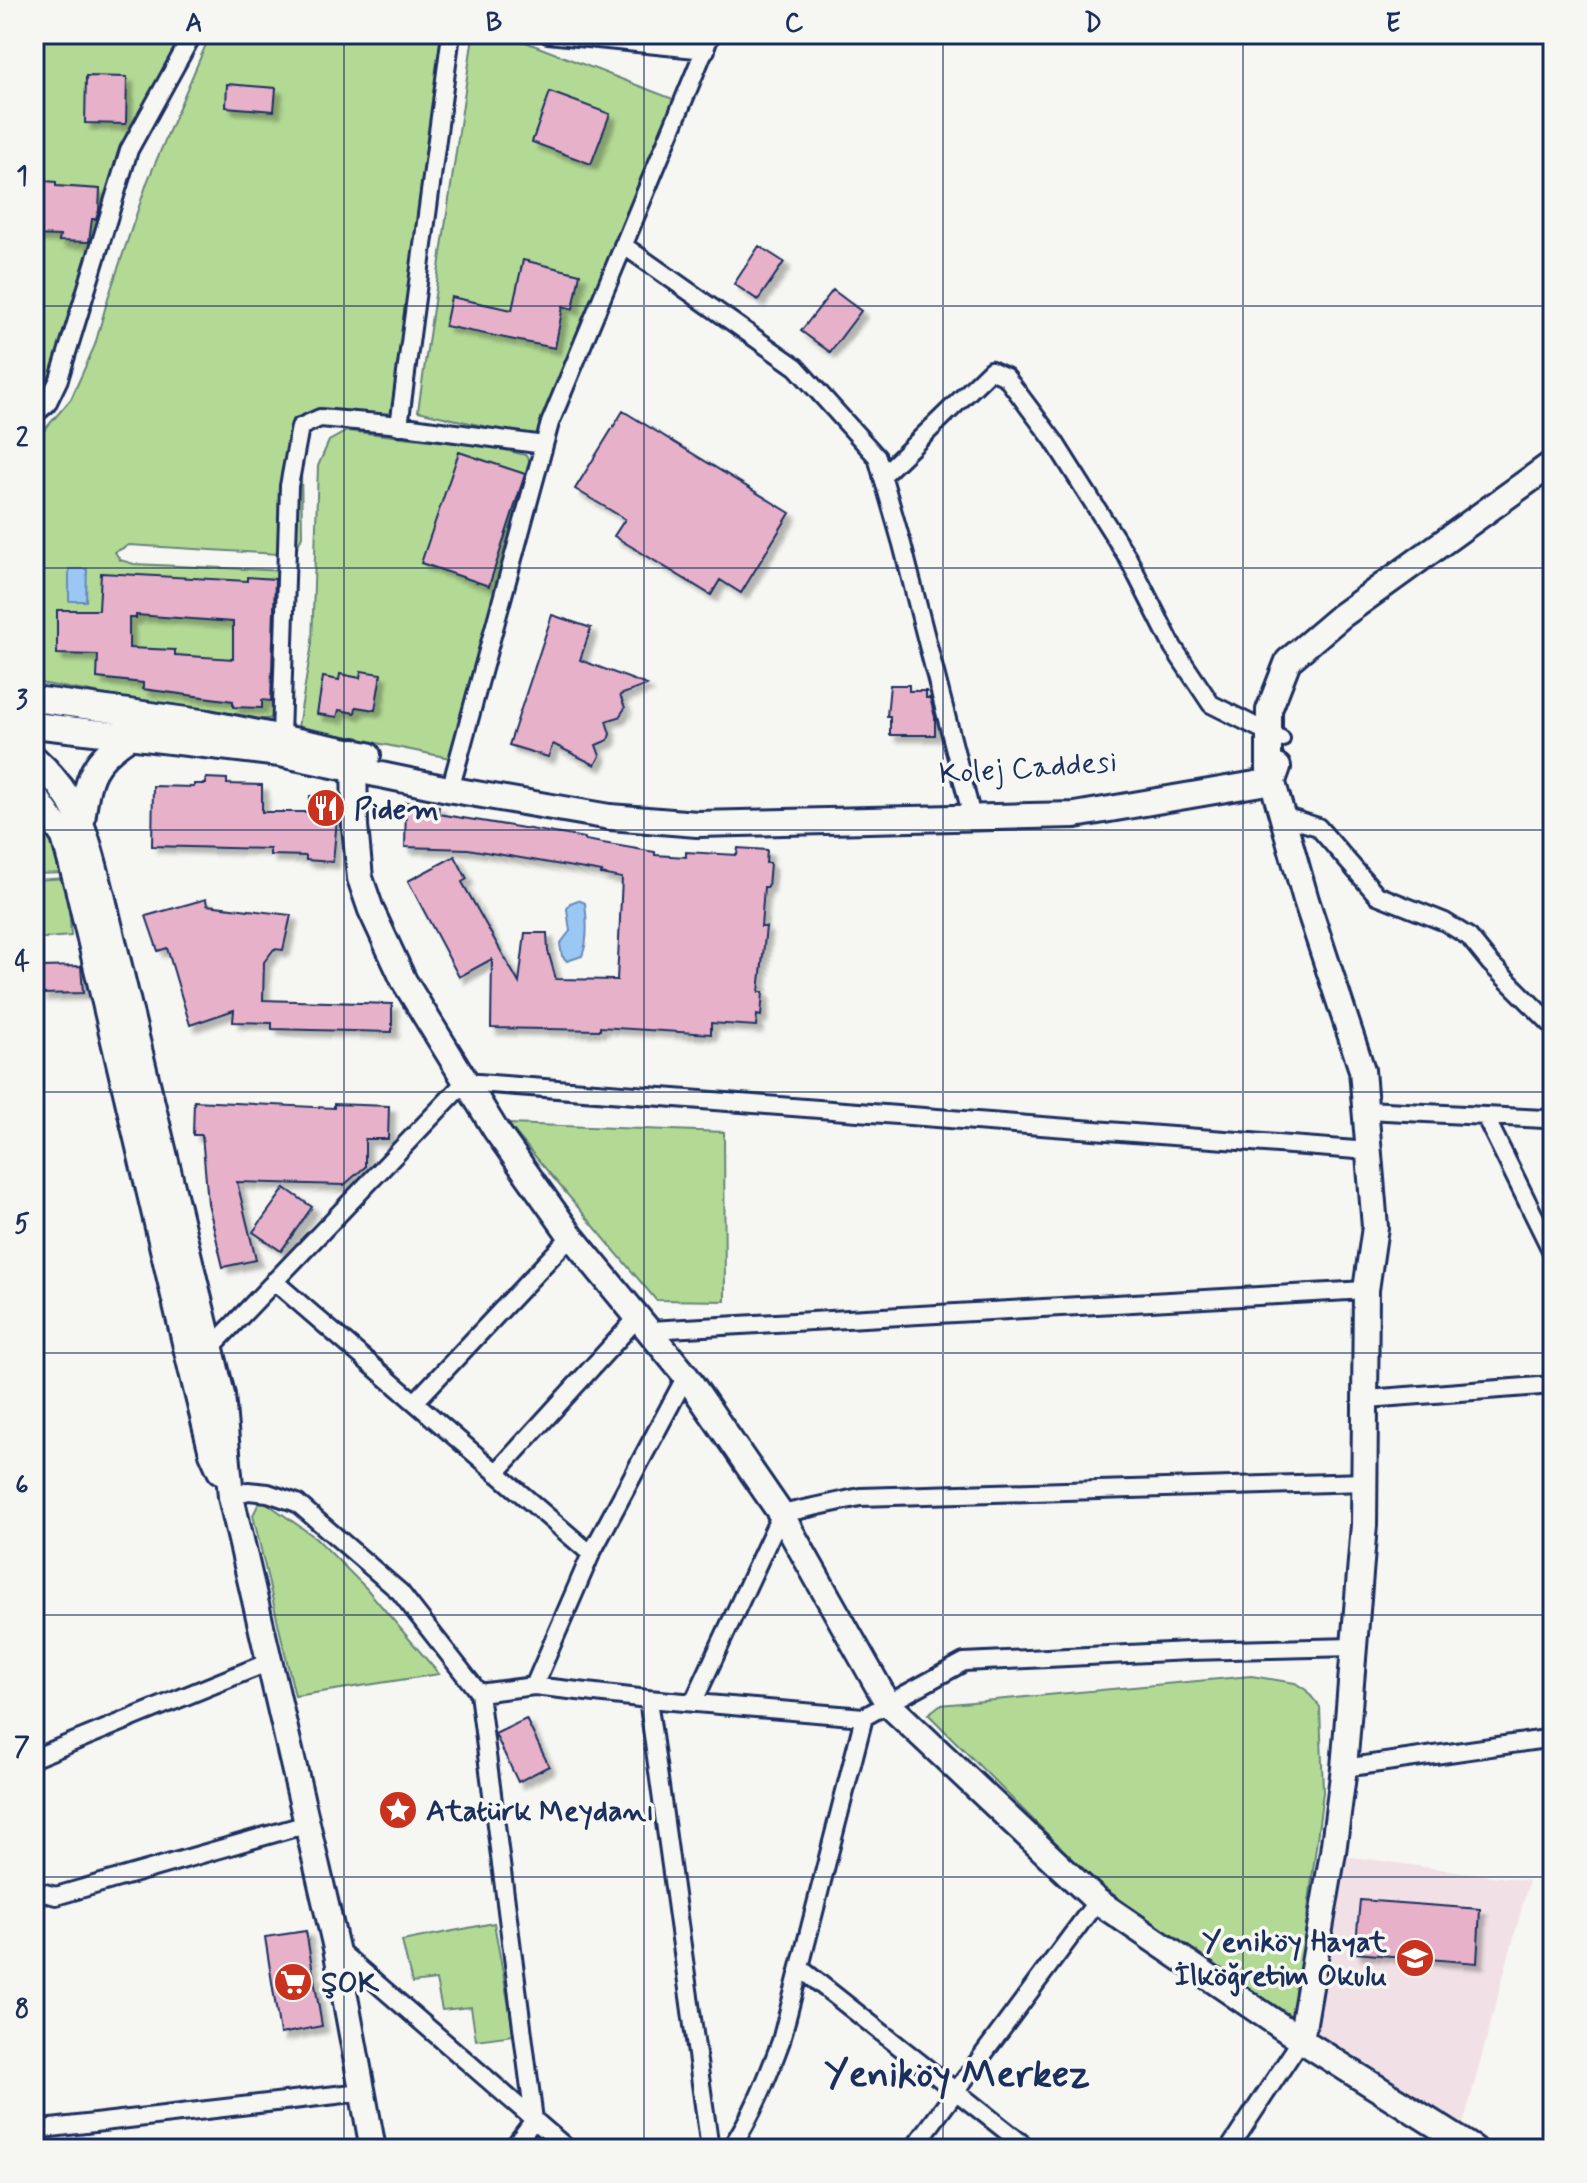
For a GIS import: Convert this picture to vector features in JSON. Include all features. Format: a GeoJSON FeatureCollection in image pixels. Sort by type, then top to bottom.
{"type":"FeatureCollection","features":[{"type":"Feature","properties":{"kind":"street"},"geometry":{"type":"LineString","coordinates":[[34,415],[47,404],[59,379],[129,150],[193,34]]}},
{"type":"Feature","properties":{"kind":"street"},"geometry":{"type":"LineString","coordinates":[[399,426],[451,34]]}},
{"type":"Feature","properties":{"kind":"street"},"geometry":{"type":"LineString","coordinates":[[453,779],[550,423],[708,42],[548,34]]}},
{"type":"Feature","properties":{"kind":"street"},"geometry":{"type":"LineString","coordinates":[[623,245],[796,367],[877,457],[969,805]]}},
{"type":"Feature","properties":{"kind":"street"},"geometry":{"type":"LineString","coordinates":[[882,476],[991,370],[1006,377],[1054,441],[1128,558],[1173,647],[1211,704],[1275,735]]}},
{"type":"Feature","properties":{"kind":"street"},"geometry":{"type":"LineString","coordinates":[[281,736],[289,486],[300,427],[320,418],[544,445]]}},
{"type":"Feature","properties":{"kind":"street"},"geometry":{"type":"LineString","coordinates":[[1275,735],[1269,710],[1288,661],[1341,616],[1553,463]]}},
{"type":"Feature","properties":{"kind":"street"},"geometry":{"type":"LineString","coordinates":[[1229,2149],[1301,2040],[1333,1852],[1344,1768],[1366,1482],[1366,1290],[1375,1227],[1362,1070],[1306,900],[1271,775],[1275,735],[1305,658],[1553,475]]}},
{"type":"Feature","properties":{"kind":"street"},"geometry":{"type":"LineString","coordinates":[[34,699],[281,736],[354,760]]}},
{"type":"Feature","properties":{"kind":"street"},"geometry":{"type":"LineString","coordinates":[[34,725],[354,760]]}},
{"type":"Feature","properties":{"kind":"street"},"geometry":{"type":"LineString","coordinates":[[82,821],[87,784],[98,763],[104,753],[130,736]]}},
{"type":"Feature","properties":{"kind":"street"},"geometry":{"type":"LineString","coordinates":[[34,758],[53,775],[82,821],[211,1348],[222,1395],[231,1497],[336,1948],[373,2149]]}},
{"type":"Feature","properties":{"kind":"street"},"geometry":{"type":"LineString","coordinates":[[354,760],[360,878],[371,910],[404,981],[465,1082],[571,1236],[686,1376],[781,1514],[888,1704],[1097,1901],[1301,2040],[1474,2149]]}},
{"type":"Feature","properties":{"kind":"street","name":"Kolej Caddesi"},"geometry":{"type":"LineString","coordinates":[[354,760],[613,810],[697,815],[1067,802],[1271,775]]}},
{"type":"Feature","properties":{"kind":"street","name":"Kolej Caddesi"},"geometry":{"type":"LineString","coordinates":[[354,760],[610,817],[697,824],[1075,815],[1271,775]]}},
{"type":"Feature","properties":{"kind":"street"},"geometry":{"type":"LineString","coordinates":[[34,794],[64,837],[212,1453],[231,1497]]}},
{"type":"Feature","properties":{"kind":"street"},"geometry":{"type":"LineString","coordinates":[[1283,816],[1318,827],[1377,895],[1445,922],[1469,937],[1490,963],[1553,1026]]}},
{"type":"Feature","properties":{"kind":"street"},"geometry":{"type":"LineString","coordinates":[[465,1082],[1369,1151]]}},
{"type":"Feature","properties":{"kind":"street"},"geometry":{"type":"LineString","coordinates":[[191,1368],[465,1082]]}},
{"type":"Feature","properties":{"kind":"street"},"geometry":{"type":"LineString","coordinates":[[1366,1110],[1544,1119],[1553,1116]]}},
{"type":"Feature","properties":{"kind":"street"},"geometry":{"type":"LineString","coordinates":[[1485,1116],[1553,1254]]}},
{"type":"Feature","properties":{"kind":"street"},"geometry":{"type":"LineString","coordinates":[[415,1402],[571,1236]]}},
{"type":"Feature","properties":{"kind":"street"},"geometry":{"type":"LineString","coordinates":[[274,1281],[591,1554]]}},
{"type":"Feature","properties":{"kind":"street"},"geometry":{"type":"LineString","coordinates":[[496,1473],[644,1324],[1366,1290]]}},
{"type":"Feature","properties":{"kind":"street"},"geometry":{"type":"LineString","coordinates":[[534,1686],[591,1554],[686,1376]]}},
{"type":"Feature","properties":{"kind":"street"},"geometry":{"type":"LineString","coordinates":[[1367,1399],[1553,1385]]}},
{"type":"Feature","properties":{"kind":"street"},"geometry":{"type":"LineString","coordinates":[[781,1514],[860,1497],[1366,1482]]}},
{"type":"Feature","properties":{"kind":"street"},"geometry":{"type":"LineString","coordinates":[[231,1497],[248,1491],[268,1493],[297,1503],[400,1592],[479,1693],[534,2120],[512,2149]]}},
{"type":"Feature","properties":{"kind":"street"},"geometry":{"type":"LineString","coordinates":[[693,1703],[781,1514]]}},
{"type":"Feature","properties":{"kind":"street"},"geometry":{"type":"LineString","coordinates":[[479,1693],[534,1686],[864,1717],[964,1662],[1354,1647]]}},
{"type":"Feature","properties":{"kind":"street"},"geometry":{"type":"LineString","coordinates":[[34,1758],[269,1662]]}},
{"type":"Feature","properties":{"kind":"street"},"geometry":{"type":"LineString","coordinates":[[648,1699],[710,2149]]}},
{"type":"Feature","properties":{"kind":"street"},"geometry":{"type":"LineString","coordinates":[[730,2149],[747,2125],[765,2087],[781,2041],[864,1717]]}},
{"type":"Feature","properties":{"kind":"street"},"geometry":{"type":"LineString","coordinates":[[1344,1768],[1553,1738]]}},
{"type":"Feature","properties":{"kind":"street"},"geometry":{"type":"LineString","coordinates":[[34,1890],[56,1896],[307,1824]]}},
{"type":"Feature","properties":{"kind":"street"},"geometry":{"type":"LineString","coordinates":[[913,2149],[1097,1901]]}},
{"type":"Feature","properties":{"kind":"street"},"geometry":{"type":"LineString","coordinates":[[336,1948],[568,2149]]}},
{"type":"Feature","properties":{"kind":"street"},"geometry":{"type":"LineString","coordinates":[[800,1968],[1029,2149]]}},
{"type":"Feature","properties":{"kind":"street"},"geometry":{"type":"LineString","coordinates":[[34,2130],[362,2092]]}},
{"type":"Feature","properties":{"kind":"shaded area","name":"Yeniköy Hayat İlköğretim Okulu"},"geometry":{"type":"Polygon","coordinates":[[[1338,1855],[1529,1881],[1462,2129],[1308,2036],[1338,1855]]]}},
{"type":"Feature","properties":{"kind":"green space"},"geometry":{"type":"Polygon","coordinates":[[[34,34],[183,34],[129,150],[59,379],[34,415],[34,34]]]}},
{"type":"Feature","properties":{"kind":"green space"},"geometry":{"type":"Polygon","coordinates":[[[445,34],[394,418],[324,413],[305,433],[301,466],[302,536],[294,555],[129,545],[115,552],[120,560],[134,564],[286,571],[282,717],[256,720],[196,715],[192,710],[34,682],[34,436],[41,434],[71,399],[95,345],[148,180],[210,35],[297,40],[445,34]]]}},
{"type":"Feature","properties":{"kind":"green space"},"geometry":{"type":"Polygon","coordinates":[[[473,36],[510,36],[691,106],[563,390],[552,442],[418,411],[473,36]]]}},
{"type":"Feature","properties":{"kind":"green space"},"geometry":{"type":"Polygon","coordinates":[[[347,431],[492,447],[525,455],[534,465],[450,758],[298,727],[312,644],[318,466],[329,441],[347,431]]]}},
{"type":"Feature","properties":{"kind":"green space"},"geometry":{"type":"Polygon","coordinates":[[[47,829],[59,849],[65,873],[34,874],[34,836],[47,829]]]}},
{"type":"Feature","properties":{"kind":"green space"},"geometry":{"type":"Polygon","coordinates":[[[67,878],[71,936],[34,939],[34,880],[67,878]]]}},
{"type":"Feature","properties":{"kind":"green space"},"geometry":{"type":"Polygon","coordinates":[[[508,1124],[724,1132],[725,1301],[656,1300],[508,1124]]]}},
{"type":"Feature","properties":{"kind":"green space"},"geometry":{"type":"Polygon","coordinates":[[[261,1499],[316,1538],[366,1588],[439,1674],[295,1696],[253,1515],[261,1499]]]}},
{"type":"Feature","properties":{"kind":"green space"},"geometry":{"type":"Polygon","coordinates":[[[1251,1676],[1295,1683],[1306,1690],[1320,1707],[1323,1792],[1295,2012],[1286,2021],[1091,1878],[928,1714],[940,1705],[1251,1676]]]}},
{"type":"Feature","properties":{"kind":"green space"},"geometry":{"type":"Polygon","coordinates":[[[494,1923],[514,2035],[476,2040],[471,2007],[442,2010],[436,1980],[412,1983],[402,1941],[494,1923]]]}},
{"type":"Feature","properties":{"kind":"water"},"geometry":{"type":"Polygon","coordinates":[[[69,569],[87,569],[86,601],[69,601],[69,569]]]}},
{"type":"Feature","properties":{"kind":"water"},"geometry":{"type":"Polygon","coordinates":[[[578,900],[585,903],[585,944],[582,956],[567,961],[562,956],[560,944],[570,931],[567,909],[570,903],[578,900]]]}},
{"type":"Feature","properties":{"kind":"building"},"geometry":{"type":"Polygon","coordinates":[[[86,76],[127,77],[126,124],[85,123],[86,76]]]}},
{"type":"Feature","properties":{"kind":"building"},"geometry":{"type":"Polygon","coordinates":[[[227,84],[276,88],[274,111],[226,107],[227,84]]]}},
{"type":"Feature","properties":{"kind":"building"},"geometry":{"type":"Polygon","coordinates":[[[550,92],[610,114],[591,164],[532,142],[550,92]]]}},
{"type":"Feature","properties":{"kind":"building"},"geometry":{"type":"Polygon","coordinates":[[[34,180],[56,182],[56,186],[100,189],[99,210],[96,219],[92,219],[89,242],[59,241],[60,236],[34,235],[34,180]]]}},
{"type":"Feature","properties":{"kind":"building"},"geometry":{"type":"Polygon","coordinates":[[[759,246],[784,262],[758,300],[734,284],[759,246]]]}},
{"type":"Feature","properties":{"kind":"building"},"geometry":{"type":"Polygon","coordinates":[[[523,260],[580,274],[573,309],[563,306],[555,348],[445,326],[451,297],[512,310],[523,260]]]}},
{"type":"Feature","properties":{"kind":"building"},"geometry":{"type":"Polygon","coordinates":[[[833,290],[861,311],[830,352],[801,331],[833,290]]]}},
{"type":"Feature","properties":{"kind":"building"},"geometry":{"type":"Polygon","coordinates":[[[623,411],[790,513],[741,593],[720,580],[711,595],[614,536],[625,519],[575,489],[623,411]]]}},
{"type":"Feature","properties":{"kind":"building"},"geometry":{"type":"Polygon","coordinates":[[[459,452],[525,474],[489,586],[421,563],[459,452]]]}},
{"type":"Feature","properties":{"kind":"building"},"geometry":{"type":"Polygon","coordinates":[[[101,573],[247,581],[247,577],[275,579],[271,701],[262,700],[262,708],[233,707],[233,701],[143,689],[143,683],[97,678],[98,655],[57,654],[57,610],[99,610],[101,573]],[[136,615],[136,618],[129,618],[129,648],[175,650],[175,655],[233,659],[233,622],[136,615]]]}},
{"type":"Feature","properties":{"kind":"building"},"geometry":{"type":"Polygon","coordinates":[[[552,615],[591,628],[580,660],[647,685],[620,695],[625,708],[619,717],[606,721],[610,734],[608,740],[596,745],[600,756],[595,765],[553,744],[548,757],[509,745],[552,615]]]}},
{"type":"Feature","properties":{"kind":"building"},"geometry":{"type":"Polygon","coordinates":[[[361,671],[381,674],[375,710],[356,707],[355,713],[339,710],[337,717],[317,714],[323,677],[339,680],[340,674],[360,678],[361,671]]]}},
{"type":"Feature","properties":{"kind":"building"},"geometry":{"type":"Polygon","coordinates":[[[890,685],[909,685],[909,691],[926,691],[935,717],[935,735],[890,735],[890,716],[887,716],[890,685]]]}},
{"type":"Feature","properties":{"kind":"building"},"geometry":{"type":"Polygon","coordinates":[[[206,778],[227,779],[227,784],[262,785],[262,812],[309,812],[310,796],[331,797],[338,808],[333,862],[306,860],[306,856],[270,855],[270,849],[152,846],[153,786],[194,787],[194,784],[206,784],[206,778]]]}},
{"type":"Feature","properties":{"kind":"building"},"geometry":{"type":"Polygon","coordinates":[[[406,802],[439,806],[438,814],[585,838],[655,852],[655,855],[686,857],[686,852],[737,855],[738,848],[767,850],[766,863],[770,863],[768,887],[764,887],[761,927],[766,927],[759,992],[763,992],[761,1016],[757,1015],[756,1026],[711,1023],[711,1034],[600,1027],[600,1030],[491,1028],[492,959],[459,977],[408,881],[455,856],[467,879],[462,882],[519,983],[525,933],[547,933],[548,951],[556,979],[617,980],[622,878],[468,849],[405,847],[406,802]]]}},
{"type":"Feature","properties":{"kind":"building"},"geometry":{"type":"Polygon","coordinates":[[[206,899],[207,905],[291,915],[283,950],[274,949],[264,962],[263,1000],[392,1004],[392,1032],[272,1029],[272,1023],[233,1022],[234,1010],[190,1025],[167,948],[158,951],[146,916],[206,899]]]}},
{"type":"Feature","properties":{"kind":"building"},"geometry":{"type":"Polygon","coordinates":[[[81,966],[83,993],[41,994],[41,967],[81,966]]]}},
{"type":"Feature","properties":{"kind":"building"},"geometry":{"type":"Polygon","coordinates":[[[194,1101],[334,1108],[334,1104],[389,1106],[388,1139],[365,1139],[365,1167],[344,1185],[237,1182],[256,1260],[223,1267],[208,1203],[202,1135],[193,1135],[194,1101]]]}},
{"type":"Feature","properties":{"kind":"building"},"geometry":{"type":"Polygon","coordinates":[[[285,1188],[312,1207],[281,1251],[253,1232],[285,1188]]]}},
{"type":"Feature","properties":{"kind":"building"},"geometry":{"type":"Polygon","coordinates":[[[526,1719],[549,1766],[518,1782],[495,1734],[526,1719]]]}},
{"type":"Feature","properties":{"kind":"building"},"geometry":{"type":"Polygon","coordinates":[[[1360,1900],[1480,1909],[1477,1963],[1355,1953],[1360,1900]]]}},
{"type":"Feature","properties":{"kind":"building","name":"ŞOK"},"geometry":{"type":"Polygon","coordinates":[[[306,1931],[322,2026],[280,2034],[265,1937],[306,1931]]]}},
{"type":"Feature","properties":{"kind":"place","name":"Pidem"},"geometry":{"type":"Point","coordinates":[326,808]}},
{"type":"Feature","properties":{"kind":"place","name":"Atatürk Meydanı"},"geometry":{"type":"Point","coordinates":[398,1810]}},
{"type":"Feature","properties":{"kind":"place","name":"Yeniköy Hayat İlköğretim Okulu"},"geometry":{"type":"Point","coordinates":[1415,1958]}},
{"type":"Feature","properties":{"kind":"place","name":"ŞOK"},"geometry":{"type":"Point","coordinates":[293,1982]}},
{"type":"Feature","properties":{"kind":"district","name":"Yeniköy Merkez"},"geometry":{"type":"Point","coordinates":[957,2073]}}]}
